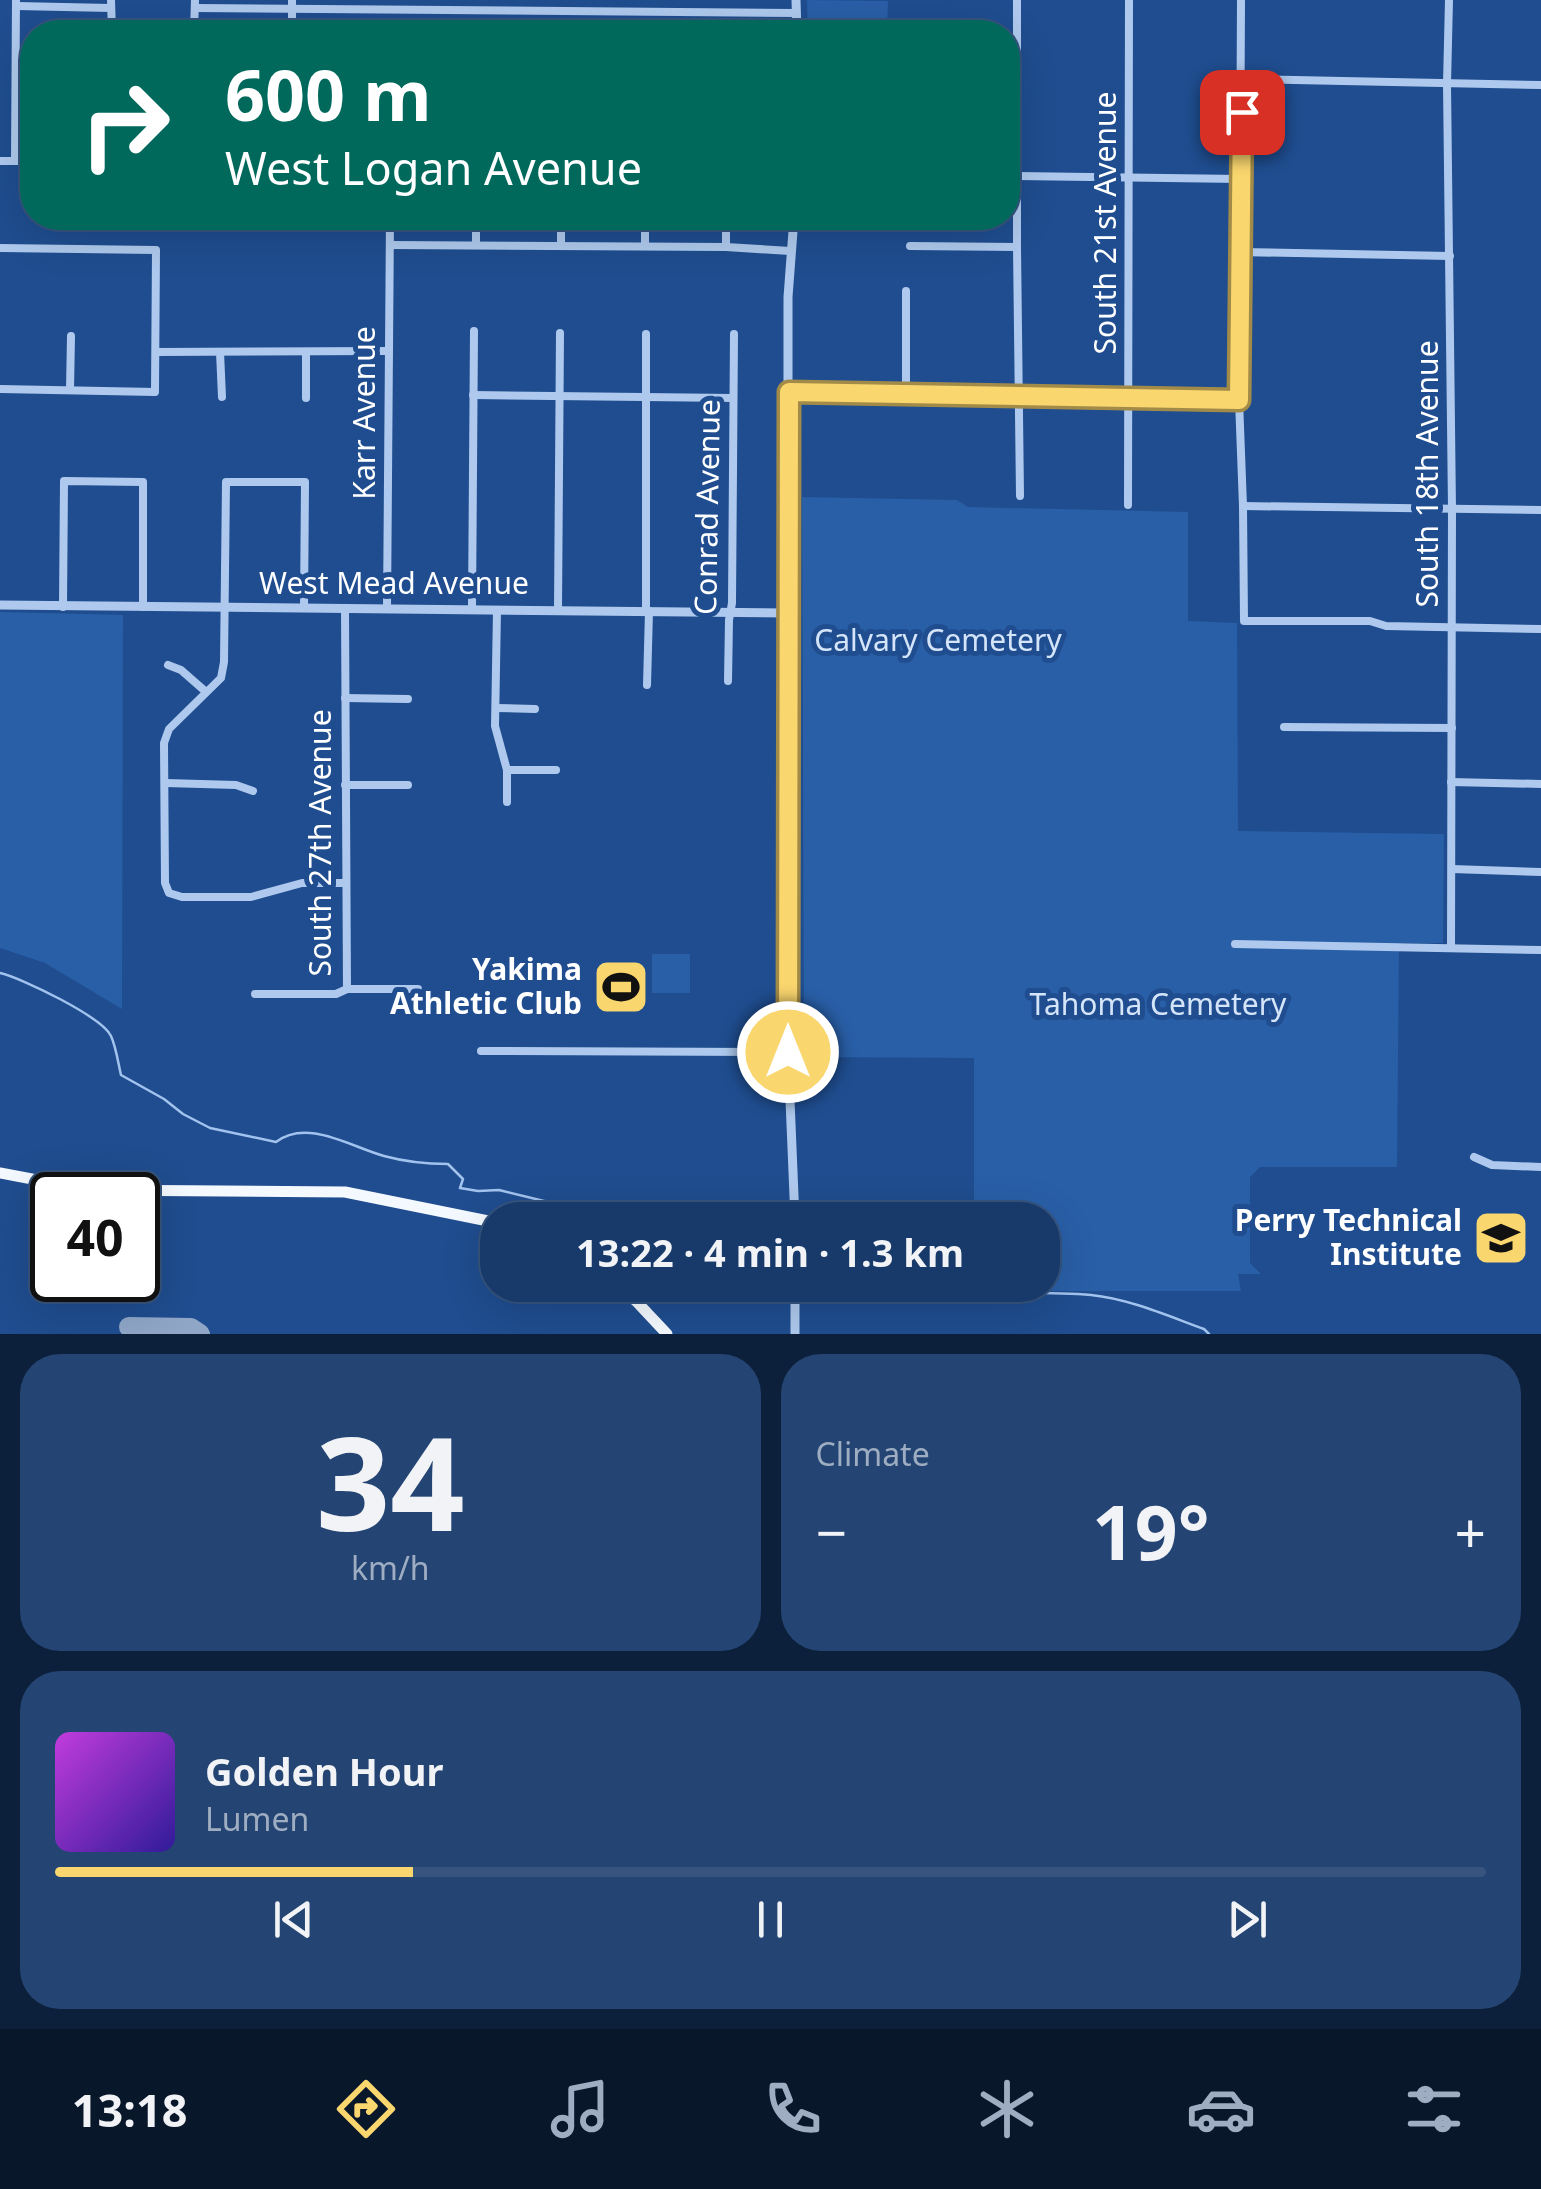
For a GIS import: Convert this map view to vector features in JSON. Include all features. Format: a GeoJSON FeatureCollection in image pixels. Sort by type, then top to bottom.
{"type":"FeatureCollection","features":[{"type":"Feature","properties":{"kind":"main road"},"geometry":{"type":"LineString","coordinates":[[0,1173],[90,1190],[345,1192],[480,1219]]}},
{"type":"Feature","properties":{"kind":"main road"},"geometry":{"type":"LineString","coordinates":[[636,1302],[667,1334]]}},
{"type":"Feature","properties":{"kind":"street"},"geometry":{"type":"LineString","coordinates":[[796,0],[796,20]]}},
{"type":"Feature","properties":{"kind":"street","name":"South 21st Avenue"},"geometry":{"type":"LineString","coordinates":[[1128,505],[1129,0]]}},
{"type":"Feature","properties":{"kind":"street"},"geometry":{"type":"LineString","coordinates":[[1241,0],[1239,400],[1244,621],[1370,621],[1386,626],[1541,629]]}},
{"type":"Feature","properties":{"kind":"street","name":"South 18th Avenue"},"geometry":{"type":"LineString","coordinates":[[1449,0],[1452,948]]}},
{"type":"Feature","properties":{"kind":"street"},"geometry":{"type":"LineString","coordinates":[[15,161],[16,3],[111,4]]}},
{"type":"Feature","properties":{"kind":"street"},"geometry":{"type":"LineString","coordinates":[[195,4],[796,12]]}},
{"type":"Feature","properties":{"kind":"street"},"geometry":{"type":"LineString","coordinates":[[1242,79],[1541,86]]}},
{"type":"Feature","properties":{"kind":"street"},"geometry":{"type":"LineString","coordinates":[[0,161],[20,161]]}},
{"type":"Feature","properties":{"kind":"street"},"geometry":{"type":"LineString","coordinates":[[1020,176],[1241,179]]}},
{"type":"Feature","properties":{"kind":"street","name":"Karr Avenue"},"geometry":{"type":"LineString","coordinates":[[387,609],[390,230]]}},
{"type":"Feature","properties":{"kind":"street"},"geometry":{"type":"LineString","coordinates":[[476,230],[476,246]]}},
{"type":"Feature","properties":{"kind":"street"},"geometry":{"type":"LineString","coordinates":[[561,230],[561,246]]}},
{"type":"Feature","properties":{"kind":"street"},"geometry":{"type":"LineString","coordinates":[[645,230],[645,246]]}},
{"type":"Feature","properties":{"kind":"street"},"geometry":{"type":"LineString","coordinates":[[726,230],[726,247]]}},
{"type":"Feature","properties":{"kind":"street"},"geometry":{"type":"LineString","coordinates":[[793,230],[788,1052],[793,1202]]}},
{"type":"Feature","properties":{"kind":"street"},"geometry":{"type":"LineString","coordinates":[[1016,230],[1020,496]]}},
{"type":"Feature","properties":{"kind":"street"},"geometry":{"type":"LineString","coordinates":[[390,245],[726,247],[790,251]]}},
{"type":"Feature","properties":{"kind":"street"},"geometry":{"type":"LineString","coordinates":[[910,246],[1017,248]]}},
{"type":"Feature","properties":{"kind":"street"},"geometry":{"type":"LineString","coordinates":[[0,248],[156,250],[154,392],[0,389]]}},
{"type":"Feature","properties":{"kind":"street"},"geometry":{"type":"LineString","coordinates":[[1239,252],[1450,256]]}},
{"type":"Feature","properties":{"kind":"street"},"geometry":{"type":"LineString","coordinates":[[906,291],[906,394]]}},
{"type":"Feature","properties":{"kind":"street"},"geometry":{"type":"LineString","coordinates":[[472,609],[474,331]]}},
{"type":"Feature","properties":{"kind":"street"},"geometry":{"type":"LineString","coordinates":[[558,610],[560,333]]}},
{"type":"Feature","properties":{"kind":"street"},"geometry":{"type":"LineString","coordinates":[[646,334],[648,685]]}},
{"type":"Feature","properties":{"kind":"street","name":"Conrad Avenue"},"geometry":{"type":"LineString","coordinates":[[728,682],[734,334]]}},
{"type":"Feature","properties":{"kind":"street"},"geometry":{"type":"LineString","coordinates":[[70,390],[71,336]]}},
{"type":"Feature","properties":{"kind":"street"},"geometry":{"type":"LineString","coordinates":[[156,352],[388,351]]}},
{"type":"Feature","properties":{"kind":"street"},"geometry":{"type":"LineString","coordinates":[[220,352],[222,398]]}},
{"type":"Feature","properties":{"kind":"street"},"geometry":{"type":"LineString","coordinates":[[306,353],[306,398]]}},
{"type":"Feature","properties":{"kind":"street"},"geometry":{"type":"LineString","coordinates":[[789,392],[1239,400]]}},
{"type":"Feature","properties":{"kind":"street"},"geometry":{"type":"LineString","coordinates":[[473,395],[733,398]]}},
{"type":"Feature","properties":{"kind":"street"},"geometry":{"type":"LineString","coordinates":[[63,606],[64,481],[143,482],[143,607]]}},
{"type":"Feature","properties":{"kind":"street"},"geometry":{"type":"LineString","coordinates":[[304,608],[305,482],[226,482],[224,662],[221,678],[169,728],[164,743],[164,883],[168,893],[182,897],[250,896],[302,883],[345,883]]}},
{"type":"Feature","properties":{"kind":"street"},"geometry":{"type":"LineString","coordinates":[[1243,506],[1541,510]]}},
{"type":"Feature","properties":{"kind":"street","name":"West Mead Avenue"},"geometry":{"type":"LineString","coordinates":[[0,606],[788,613]]}},
{"type":"Feature","properties":{"kind":"street","name":"South 27th Avenue"},"geometry":{"type":"LineString","coordinates":[[256,994],[336,994],[347,989],[345,609]]}},
{"type":"Feature","properties":{"kind":"street"},"geometry":{"type":"LineString","coordinates":[[497,610],[495,726],[507,770],[506,802]]}},
{"type":"Feature","properties":{"kind":"street"},"geometry":{"type":"LineString","coordinates":[[168,665],[181,670],[205,691]]}},
{"type":"Feature","properties":{"kind":"street"},"geometry":{"type":"LineString","coordinates":[[345,698],[408,699]]}},
{"type":"Feature","properties":{"kind":"street"},"geometry":{"type":"LineString","coordinates":[[496,708],[535,709]]}},
{"type":"Feature","properties":{"kind":"street"},"geometry":{"type":"LineString","coordinates":[[1284,727],[1452,728]]}},
{"type":"Feature","properties":{"kind":"street"},"geometry":{"type":"LineString","coordinates":[[507,770],[556,770]]}},
{"type":"Feature","properties":{"kind":"street"},"geometry":{"type":"LineString","coordinates":[[1451,782],[1541,784]]}},
{"type":"Feature","properties":{"kind":"street"},"geometry":{"type":"LineString","coordinates":[[166,783],[236,785],[253,791]]}},
{"type":"Feature","properties":{"kind":"street"},"geometry":{"type":"LineString","coordinates":[[345,785],[408,785]]}},
{"type":"Feature","properties":{"kind":"street"},"geometry":{"type":"LineString","coordinates":[[1452,869],[1541,872]]}},
{"type":"Feature","properties":{"kind":"street"},"geometry":{"type":"LineString","coordinates":[[1235,944],[1541,950]]}},
{"type":"Feature","properties":{"kind":"street"},"geometry":{"type":"LineString","coordinates":[[347,989],[418,988]]}},
{"type":"Feature","properties":{"kind":"street"},"geometry":{"type":"LineString","coordinates":[[481,1051],[788,1052]]}},
{"type":"Feature","properties":{"kind":"street"},"geometry":{"type":"LineString","coordinates":[[1474,1157],[1492,1165],[1541,1167]]}},
{"type":"Feature","properties":{"kind":"street"},"geometry":{"type":"LineString","coordinates":[[794,1302],[794,1334]]}},
{"type":"Feature","properties":{"kind":"green space"},"geometry":{"type":"Polygon","coordinates":[[[807,0],[888,1],[887,20],[808,20],[807,0]]]}},
{"type":"Feature","properties":{"kind":"green space","name":"Tahoma Cemetery"},"geometry":{"type":"Polygon","coordinates":[[[802,497],[957,500],[968,507],[1188,512],[1188,621],[1237,623],[1238,831],[1444,834],[1443,943],[1399,943],[1397,1167],[1260,1167],[1250,1177],[1250,1263],[1261,1274],[1238,1274],[1241,1291],[1060,1291],[1060,1202],[974,1202],[974,1058],[804,1057],[802,497]]]}},
{"type":"Feature","properties":{"kind":"green space"},"geometry":{"type":"Polygon","coordinates":[[[0,612],[123,615],[122,1009],[45,963],[0,948],[0,612]]]}},
{"type":"Feature","properties":{"kind":"green space"},"geometry":{"type":"Polygon","coordinates":[[[652,954],[690,954],[690,993],[652,993],[652,954]]]}},
{"type":"Feature","properties":{"kind":"waterway"},"geometry":{"type":"LineString","coordinates":[[0,973],[42,990],[93,1019],[111,1036],[121,1075],[210,1128],[276,1142],[301,1133],[329,1137],[392,1158],[448,1164],[463,1179],[460,1188],[499,1190],[548,1202]]}},
{"type":"Feature","properties":{"kind":"waterway"},"geometry":{"type":"LineString","coordinates":[[1060,1293],[1120,1300],[1209,1334]]}},
{"type":"Feature","properties":{"kind":"taxiway"},"geometry":{"type":"LineString","coordinates":[[129,1327],[191,1328],[200,1334]]}},
{"type":"Feature","properties":{"kind":"place","name":"Yakima Athletic Club"},"geometry":{"type":"Point","coordinates":[621,987]}},
{"type":"Feature","properties":{"kind":"place","name":"Perry Technical Institute"},"geometry":{"type":"Point","coordinates":[1501,1238]}},
{"type":"Feature","properties":{"kind":"route"},"geometry":{"type":"LineString","coordinates":[[788,1052],[789,392],[1239,400],[1242,112]]}},
{"type":"Feature","properties":{"kind":"park label","name":"Calvary Cemetery"},"geometry":{"type":"Point","coordinates":[938,641]}}]}
